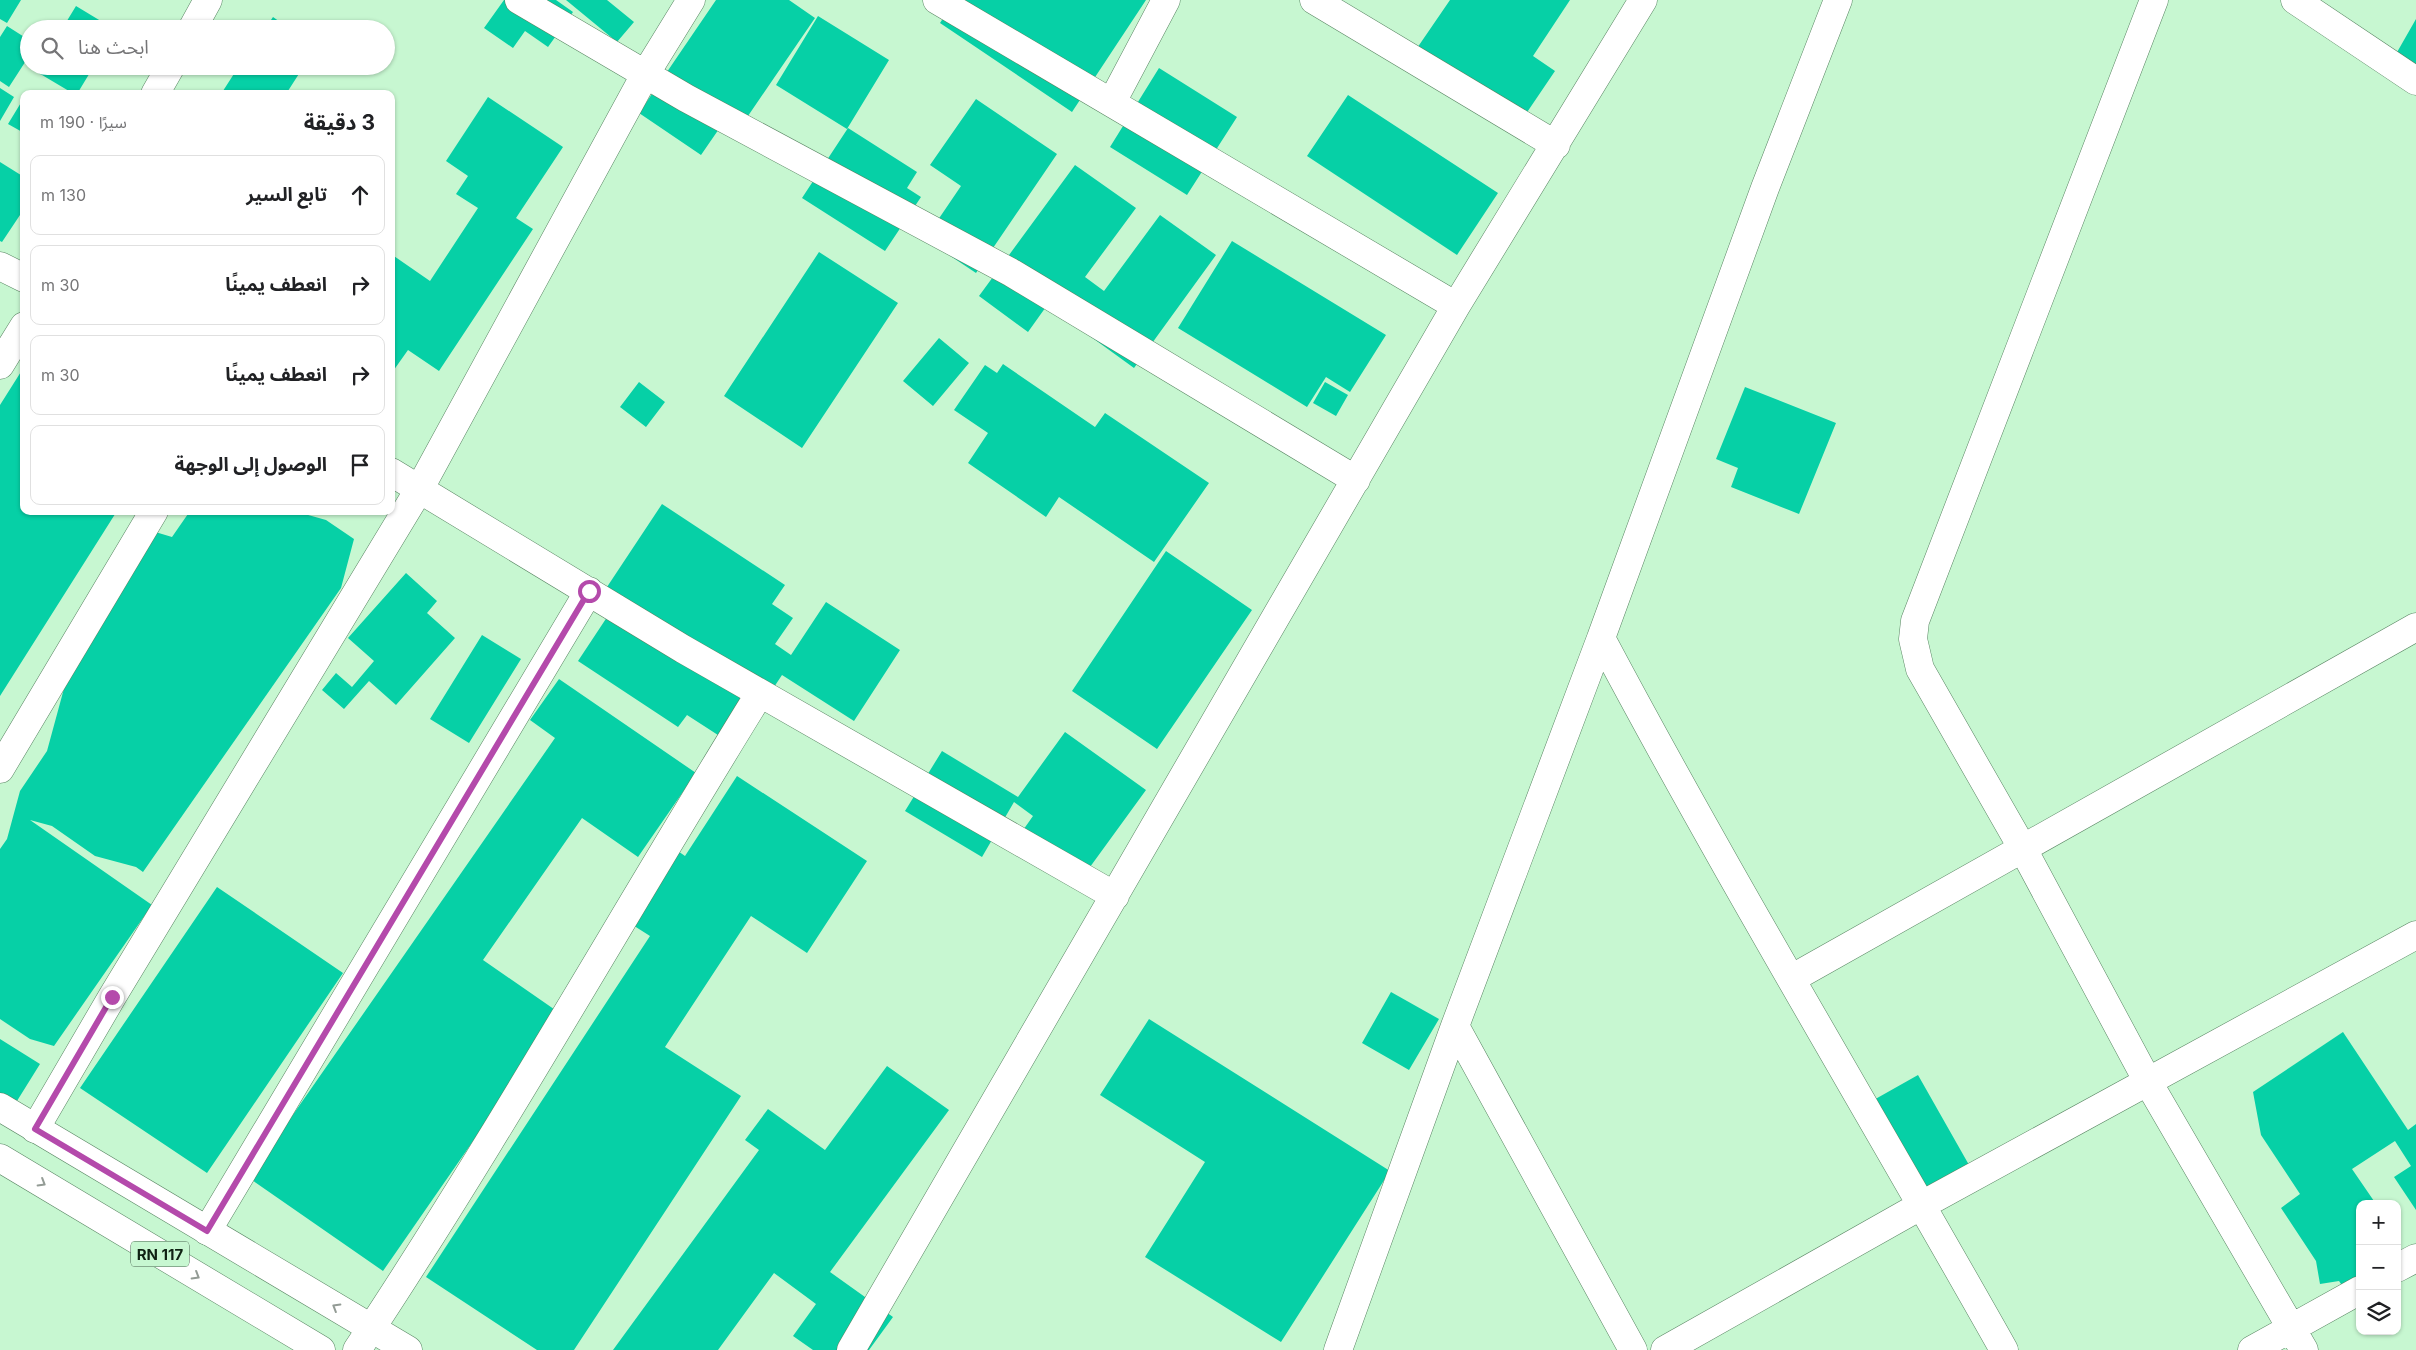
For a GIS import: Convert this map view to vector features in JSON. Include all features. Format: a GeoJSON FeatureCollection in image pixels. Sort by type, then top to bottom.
{"type":"FeatureCollection","features":[{"type":"Feature","properties":{"kind":"street"},"geometry":{"type":"LineString","coordinates":[[197,20],[208,0]]}},
{"type":"Feature","properties":{"kind":"street"},"geometry":{"type":"LineString","coordinates":[[519,0],[686,98],[1012,274],[1356,480]]}},
{"type":"Feature","properties":{"kind":"street"},"geometry":{"type":"LineString","coordinates":[[35,1129],[112,997],[420,488],[646,73],[691,0]]}},
{"type":"Feature","properties":{"kind":"street"},"geometry":{"type":"LineString","coordinates":[[937,0],[1456,306]]}},
{"type":"Feature","properties":{"kind":"street"},"geometry":{"type":"LineString","coordinates":[[1112,102],[1166,0]]}},
{"type":"Feature","properties":{"kind":"street"},"geometry":{"type":"LineString","coordinates":[[1314,0],[1556,145]]}},
{"type":"Feature","properties":{"kind":"street"},"geometry":{"type":"LineString","coordinates":[[851,1350],[1456,306],[1643,0]]}},
{"type":"Feature","properties":{"kind":"street"},"geometry":{"type":"LineString","coordinates":[[1338,1350],[1455,1026],[1601,638],[1765,188],[1838,0]]}},
{"type":"Feature","properties":{"kind":"street"},"geometry":{"type":"LineString","coordinates":[[2154,0],[1915,621],[1913,639],[1920,670],[2022,849],[2148,1082],[2298,1339]]}},
{"type":"Feature","properties":{"kind":"street"},"geometry":{"type":"LineString","coordinates":[[2295,0],[2416,81]]}},
{"type":"Feature","properties":{"kind":"street"},"geometry":{"type":"LineString","coordinates":[[157,90],[166,75]]}},
{"type":"Feature","properties":{"kind":"street"},"geometry":{"type":"LineString","coordinates":[[0,266],[20,276]]}},
{"type":"Feature","properties":{"kind":"street"},"geometry":{"type":"LineString","coordinates":[[0,365],[20,332]]}},
{"type":"Feature","properties":{"kind":"street"},"geometry":{"type":"LineString","coordinates":[[395,474],[760,692],[1115,896]]}},
{"type":"Feature","properties":{"kind":"street"},"geometry":{"type":"LineString","coordinates":[[0,769],[152,515]]}},
{"type":"Feature","properties":{"kind":"street"},"geometry":{"type":"LineString","coordinates":[[207,1231],[589,591]]}},
{"type":"Feature","properties":{"kind":"street"},"geometry":{"type":"LineString","coordinates":[[1791,979],[2416,627]]}},
{"type":"Feature","properties":{"kind":"street"},"geometry":{"type":"LineString","coordinates":[[1601,638],[1663,753],[2004,1350]]}},
{"type":"Feature","properties":{"kind":"street"},"geometry":{"type":"LineString","coordinates":[[364,1339],[526,1081],[669,840],[760,692]]}},
{"type":"Feature","properties":{"kind":"street"},"geometry":{"type":"LineString","coordinates":[[1666,1350],[1922,1205],[2416,935]]}},
{"type":"Feature","properties":{"kind":"street"},"geometry":{"type":"LineString","coordinates":[[1455,1026],[1633,1350]]}},
{"type":"Feature","properties":{"kind":"street","name":"RN 117"},"geometry":{"type":"LineString","coordinates":[[0,1107],[207,1231],[364,1339],[408,1350]]}},
{"type":"Feature","properties":{"kind":"street","name":"RN 117"},"geometry":{"type":"LineString","coordinates":[[0,1158],[321,1350]]}},
{"type":"Feature","properties":{"kind":"street"},"geometry":{"type":"LineString","coordinates":[[2401,1266],[2416,1258]]}},
{"type":"Feature","properties":{"kind":"street"},"geometry":{"type":"LineString","coordinates":[[2252,1350],[2298,1339],[2356,1293]]}},
{"type":"Feature","properties":{"kind":"building"},"geometry":{"type":"Polygon","coordinates":[[[0,0],[21,0],[7,23],[0,19],[0,0]]]}},
{"type":"Feature","properties":{"kind":"building"},"geometry":{"type":"Polygon","coordinates":[[[504,0],[556,0],[573,12],[548,47],[525,31],[513,48],[484,28],[504,0]]]}},
{"type":"Feature","properties":{"kind":"building"},"geometry":{"type":"Polygon","coordinates":[[[566,0],[607,0],[634,22],[617,42],[566,0]]]}},
{"type":"Feature","properties":{"kind":"building"},"geometry":{"type":"Polygon","coordinates":[[[716,0],[789,0],[815,18],[735,135],[721,126],[701,155],[639,113],[716,0]]]}},
{"type":"Feature","properties":{"kind":"building"},"geometry":{"type":"Polygon","coordinates":[[[955,0],[1146,0],[1072,112],[940,23],[955,0]]]}},
{"type":"Feature","properties":{"kind":"building"},"geometry":{"type":"Polygon","coordinates":[[[1450,0],[1570,0],[1533,56],[1555,71],[1519,124],[1413,54],[1450,0]]]}},
{"type":"Feature","properties":{"kind":"building"},"geometry":{"type":"Polygon","coordinates":[[[76,6],[99,20],[67,20],[76,6]]]}},
{"type":"Feature","properties":{"kind":"building"},"geometry":{"type":"Polygon","coordinates":[[[818,16],[889,60],[847,129],[776,85],[818,16]]]}},
{"type":"Feature","properties":{"kind":"building"},"geometry":{"type":"Polygon","coordinates":[[[2416,19],[2416,94],[2384,75],[2416,19]]]}},
{"type":"Feature","properties":{"kind":"building"},"geometry":{"type":"Polygon","coordinates":[[[7,26],[20,34],[20,70],[9,87],[0,81],[0,37],[7,26]]]}},
{"type":"Feature","properties":{"kind":"building"},"geometry":{"type":"Polygon","coordinates":[[[1159,68],[1237,117],[1187,195],[1110,147],[1159,68]]]}},
{"type":"Feature","properties":{"kind":"building"},"geometry":{"type":"Polygon","coordinates":[[[42,75],[89,75],[79,90],[67,90],[42,75]]]}},
{"type":"Feature","properties":{"kind":"building"},"geometry":{"type":"Polygon","coordinates":[[[233,75],[298,75],[289,90],[224,90],[233,75]]]}},
{"type":"Feature","properties":{"kind":"building"},"geometry":{"type":"Polygon","coordinates":[[[0,88],[14,97],[0,121],[0,88]]]}},
{"type":"Feature","properties":{"kind":"building"},"geometry":{"type":"Polygon","coordinates":[[[1348,95],[1498,193],[1457,255],[1307,156],[1348,95]]]}},
{"type":"Feature","properties":{"kind":"building"},"geometry":{"type":"Polygon","coordinates":[[[488,97],[563,147],[516,218],[533,229],[439,371],[408,350],[395,368],[395,257],[430,281],[478,208],[456,194],[468,176],[446,161],[488,97]]]}},
{"type":"Feature","properties":{"kind":"building"},"geometry":{"type":"Polygon","coordinates":[[[976,99],[1057,154],[976,273],[925,239],[961,186],[930,165],[976,99]]]}},
{"type":"Feature","properties":{"kind":"building"},"geometry":{"type":"Polygon","coordinates":[[[20,104],[20,131],[8,124],[20,104]]]}},
{"type":"Feature","properties":{"kind":"building"},"geometry":{"type":"Polygon","coordinates":[[[848,128],[917,172],[907,188],[921,197],[885,251],[802,198],[848,128]]]}},
{"type":"Feature","properties":{"kind":"building"},"geometry":{"type":"Polygon","coordinates":[[[0,162],[20,174],[20,215],[2,242],[0,241],[0,162]]]}},
{"type":"Feature","properties":{"kind":"building"},"geometry":{"type":"Polygon","coordinates":[[[1075,165],[1136,208],[1085,277],[1104,291],[1160,215],[1216,255],[1134,368],[1065,318],[1058,290],[1028,332],[979,296],[1075,165]]]}},
{"type":"Feature","properties":{"kind":"building"},"geometry":{"type":"Polygon","coordinates":[[[1232,241],[1386,335],[1350,392],[1326,377],[1307,407],[1178,328],[1232,241]]]}},
{"type":"Feature","properties":{"kind":"building"},"geometry":{"type":"Polygon","coordinates":[[[819,252],[898,303],[802,448],[724,396],[819,252]]]}},
{"type":"Feature","properties":{"kind":"building"},"geometry":{"type":"Polygon","coordinates":[[[939,338],[969,363],[933,406],[903,381],[939,338]]]}},
{"type":"Feature","properties":{"kind":"building"},"geometry":{"type":"Polygon","coordinates":[[[1003,364],[1095,427],[1105,413],[1209,483],[1154,562],[1059,497],[1046,517],[968,463],[988,433],[954,410],[985,365],[997,373],[1003,364]]]}},
{"type":"Feature","properties":{"kind":"building"},"geometry":{"type":"Polygon","coordinates":[[[20,373],[20,515],[114,515],[0,696],[0,405],[20,373]]]}},
{"type":"Feature","properties":{"kind":"building"},"geometry":{"type":"Polygon","coordinates":[[[639,382],[665,402],[646,427],[620,407],[639,382]]]}},
{"type":"Feature","properties":{"kind":"building"},"geometry":{"type":"Polygon","coordinates":[[[1325,382],[1348,395],[1336,416],[1313,403],[1325,382]]]}},
{"type":"Feature","properties":{"kind":"building"},"geometry":{"type":"Polygon","coordinates":[[[1745,387],[1836,423],[1799,514],[1731,487],[1738,468],[1716,459],[1745,387]]]}},
{"type":"Feature","properties":{"kind":"building"},"geometry":{"type":"Polygon","coordinates":[[[662,504],[785,585],[772,604],[793,618],[775,644],[791,655],[826,602],[900,650],[854,721],[782,675],[735,746],[687,715],[678,727],[578,661],[621,596],[607,587],[662,504]]]}},
{"type":"Feature","properties":{"kind":"building"},"geometry":{"type":"Polygon","coordinates":[[[187,515],[308,515],[326,520],[354,539],[341,588],[143,872],[136,867],[95,856],[52,826],[30,820],[152,905],[54,1046],[30,1039],[0,1019],[0,849],[7,839],[20,791],[47,751],[78,637],[152,531],[172,537],[187,515]]]}},
{"type":"Feature","properties":{"kind":"building"},"geometry":{"type":"Polygon","coordinates":[[[1166,551],[1252,610],[1157,749],[1072,691],[1166,551]]]}},
{"type":"Feature","properties":{"kind":"building"},"geometry":{"type":"Polygon","coordinates":[[[406,573],[437,601],[427,613],[455,638],[396,705],[369,681],[344,709],[322,690],[336,673],[352,687],[374,661],[348,638],[406,573]]]}},
{"type":"Feature","properties":{"kind":"building"},"geometry":{"type":"Polygon","coordinates":[[[482,635],[521,659],[469,743],[430,719],[482,635]]]}},
{"type":"Feature","properties":{"kind":"building"},"geometry":{"type":"Polygon","coordinates":[[[559,679],[696,773],[638,857],[582,818],[483,960],[561,1014],[383,1271],[249,1178],[555,738],[530,720],[559,679]]]}},
{"type":"Feature","properties":{"kind":"building"},"geometry":{"type":"Polygon","coordinates":[[[1065,732],[1146,790],[1082,878],[1021,833],[1033,816],[1014,802],[982,857],[905,811],[942,751],[1018,797],[1065,732]]]}},
{"type":"Feature","properties":{"kind":"building"},"geometry":{"type":"Polygon","coordinates":[[[737,776],[867,861],[807,953],[751,916],[665,1047],[741,1096],[574,1350],[537,1350],[426,1277],[650,936],[617,915],[665,842],[685,856],[737,776]]]}},
{"type":"Feature","properties":{"kind":"building"},"geometry":{"type":"Polygon","coordinates":[[[217,887],[343,973],[207,1173],[80,1088],[217,887]]]}},
{"type":"Feature","properties":{"kind":"building"},"geometry":{"type":"Polygon","coordinates":[[[1391,992],[1439,1019],[1409,1070],[1362,1043],[1391,992]]]}},
{"type":"Feature","properties":{"kind":"building"},"geometry":{"type":"Polygon","coordinates":[[[1149,1019],[1390,1171],[1281,1342],[1145,1257],[1205,1162],[1100,1095],[1149,1019]]]}},
{"type":"Feature","properties":{"kind":"building"},"geometry":{"type":"Polygon","coordinates":[[[2343,1032],[2408,1130],[2416,1124],[2416,1210],[2394,1177],[2411,1166],[2395,1141],[2352,1169],[2373,1200],[2356,1200],[2356,1302],[2354,1303],[2339,1281],[2320,1284],[2316,1261],[2281,1208],[2300,1194],[2261,1135],[2253,1092],[2343,1032]]]}},
{"type":"Feature","properties":{"kind":"building"},"geometry":{"type":"Polygon","coordinates":[[[0,1039],[40,1064],[12,1109],[0,1102],[0,1039]]]}},
{"type":"Feature","properties":{"kind":"building"},"geometry":{"type":"Polygon","coordinates":[[[887,1066],[949,1110],[830,1272],[893,1317],[869,1350],[813,1350],[793,1336],[816,1304],[774,1273],[718,1350],[613,1350],[759,1150],[745,1140],[768,1109],[825,1150],[887,1066]]]}},
{"type":"Feature","properties":{"kind":"building"},"geometry":{"type":"Polygon","coordinates":[[[1918,1075],[1973,1172],[1919,1204],[1863,1106],[1918,1075]]]}},
{"type":"Feature","properties":{"kind":"route"},"geometry":{"type":"LineString","coordinates":[[112,997],[35,1129],[207,1231],[589,591]]}}]}
